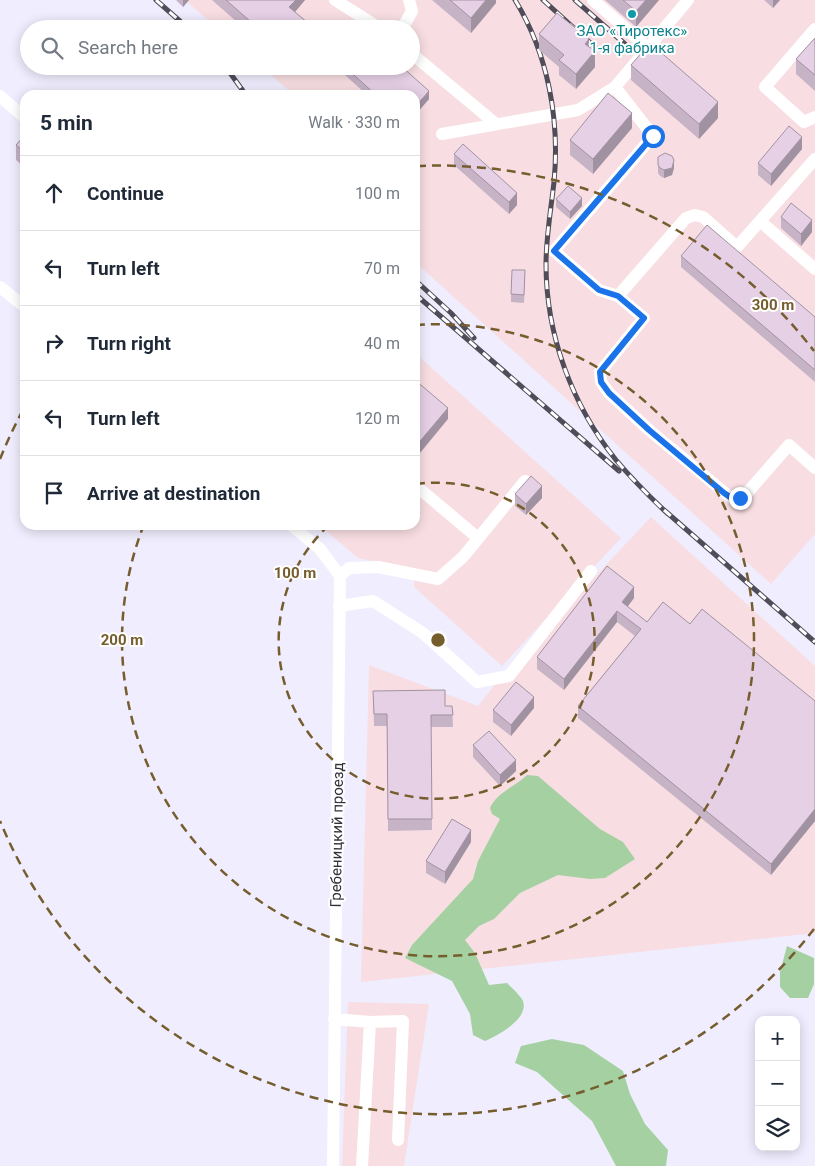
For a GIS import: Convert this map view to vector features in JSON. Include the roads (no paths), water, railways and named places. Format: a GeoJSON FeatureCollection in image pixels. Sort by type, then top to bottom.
{"type":"FeatureCollection","features":[{"type":"Feature","properties":{"kind":"street"},"geometry":{"type":"LineString","coordinates":[[336,0],[367,20]]}},
{"type":"Feature","properties":{"kind":"street"},"geometry":{"type":"LineString","coordinates":[[407,20],[412,11],[410,0]]}},
{"type":"Feature","properties":{"kind":"street"},"geometry":{"type":"LineString","coordinates":[[592,0],[648,48]]}},
{"type":"Feature","properties":{"kind":"street"},"geometry":{"type":"LineString","coordinates":[[442,134],[578,110],[615,87],[688,0]]}},
{"type":"Feature","properties":{"kind":"street"},"geometry":{"type":"LineString","coordinates":[[815,29],[765,87],[804,122],[815,117]]}},
{"type":"Feature","properties":{"kind":"street"},"geometry":{"type":"LineString","coordinates":[[420,60],[496,124]]}},
{"type":"Feature","properties":{"kind":"street"},"geometry":{"type":"LineString","coordinates":[[615,87],[653,136],[554,251],[599,290],[618,296],[644,318],[600,372],[601,382],[609,393],[649,430],[730,497],[740,498],[747,493],[789,445],[815,468]]}},
{"type":"Feature","properties":{"kind":"street"},"geometry":{"type":"LineString","coordinates":[[0,96],[20,114]]}},
{"type":"Feature","properties":{"kind":"street"},"geometry":{"type":"LineString","coordinates":[[618,296],[686,218],[695,215],[703,217],[737,248],[815,159]]}},
{"type":"Feature","properties":{"kind":"street"},"geometry":{"type":"LineString","coordinates":[[760,221],[815,269]]}},
{"type":"Feature","properties":{"kind":"street"},"geometry":{"type":"LineString","coordinates":[[0,287],[20,303]]}},
{"type":"Feature","properties":{"kind":"street"},"geometry":{"type":"LineString","coordinates":[[297,530],[320,548],[340,576],[348,568],[378,567],[438,579],[463,557],[525,481]]}},
{"type":"Feature","properties":{"kind":"street"},"geometry":{"type":"LineString","coordinates":[[420,489],[478,538]]}},
{"type":"Feature","properties":{"kind":"street"},"geometry":{"type":"LineString","coordinates":[[339,606],[373,600],[423,633],[477,682],[509,676],[591,571]]}},
{"type":"Feature","properties":{"kind":"street","name":"Гребеницкий проезд"},"geometry":{"type":"LineString","coordinates":[[332,1166],[340,576]]}},
{"type":"Feature","properties":{"kind":"street"},"geometry":{"type":"LineString","coordinates":[[334,1019],[403,1022],[398,1140]]}},
{"type":"Feature","properties":{"kind":"street"},"geometry":{"type":"LineString","coordinates":[[362,1166],[370,1022]]}},
{"type":"Feature","properties":{"kind":"railway"},"geometry":{"type":"LineString","coordinates":[[156,0],[179,20]]}},
{"type":"Feature","properties":{"kind":"railway"},"geometry":{"type":"LineString","coordinates":[[515,0],[536,42],[549,88],[553,111],[555,158],[546,264],[547,291],[551,317],[564,368],[586,416],[600,439],[628,474],[668,514]]}},
{"type":"Feature","properties":{"kind":"railway"},"geometry":{"type":"LineString","coordinates":[[543,0],[596,48]]}},
{"type":"Feature","properties":{"kind":"railway"},"geometry":{"type":"LineString","coordinates":[[575,0],[625,44]]}},
{"type":"Feature","properties":{"kind":"railway"},"geometry":{"type":"LineString","coordinates":[[232,75],[242,90]]}},
{"type":"Feature","properties":{"kind":"railway"},"geometry":{"type":"LineString","coordinates":[[420,285],[451,313],[474,338]]}},
{"type":"Feature","properties":{"kind":"railway"},"geometry":{"type":"LineString","coordinates":[[420,298],[619,471]]}},
{"type":"Feature","properties":{"kind":"railway"},"geometry":{"type":"LineString","coordinates":[[664,510],[815,642]]}},
{"type":"Feature","properties":{"kind":"place","name":"ЗАО «Тиротекс» 1-я фабрика"},"geometry":{"type":"Point","coordinates":[632,14]}}]}
